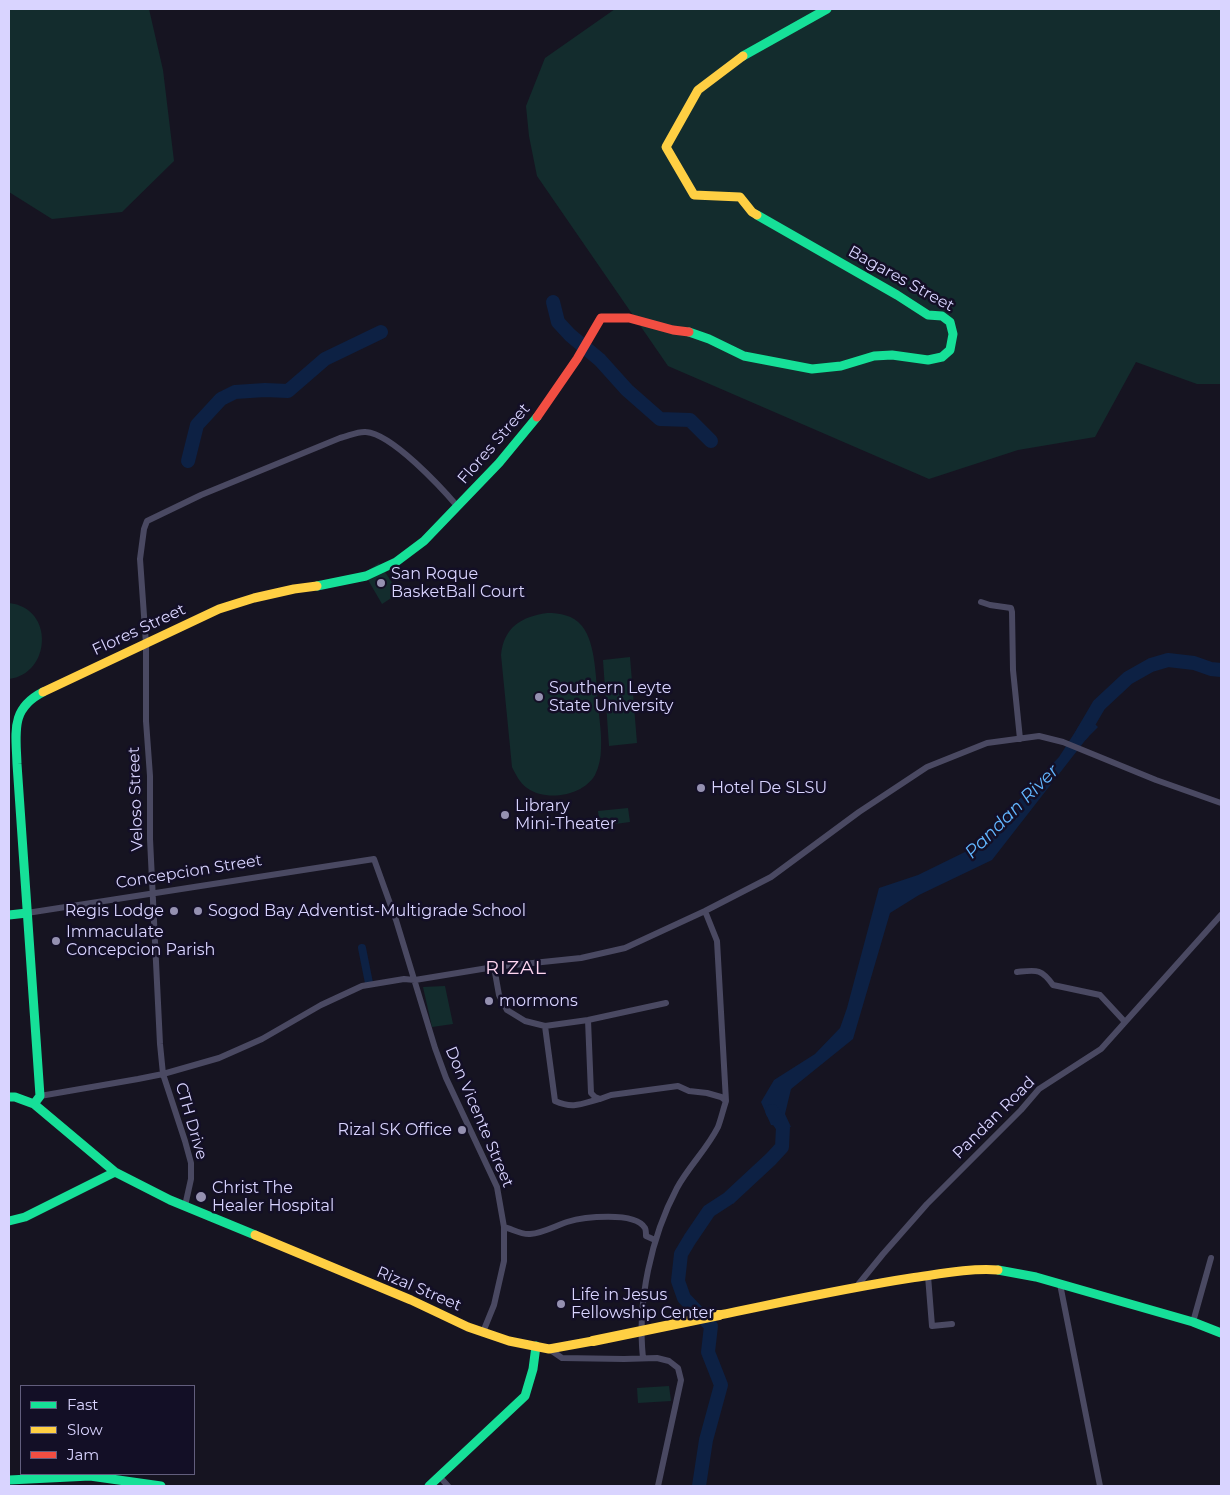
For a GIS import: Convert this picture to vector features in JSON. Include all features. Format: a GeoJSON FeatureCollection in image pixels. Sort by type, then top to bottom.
{"type":"FeatureCollection","features":[{"type":"Feature","properties":{"kind":"street","name":"Bagares Street"},"geometry":{"type":"LineString","coordinates":[[577,359],[602,318],[629,318],[673,330],[690,332],[744,356],[812,369],[841,366],[874,356],[892,355],[928,360],[942,357],[950,350],[953,334],[952,328],[950,322],[942,316],[928,315],[897,295],[752,212],[740,197],[694,195],[666,147],[698,90],[736,60],[827,9]]}},
{"type":"Feature","properties":{"kind":"street","name":"Flores Street"},"geometry":{"type":"LineString","coordinates":[[37,1100],[17,764],[16,728],[19,713],[28,702],[41,693],[219,609],[254,598],[294,589],[331,584],[366,576],[396,562],[424,541],[499,463],[539,415],[577,359]]}},
{"type":"Feature","properties":{"kind":"street","name":"Veloso Street"},"geometry":{"type":"LineString","coordinates":[[163,1074],[150,839],[150,776],[146,721],[146,644],[140,559],[144,529],[147,521],[201,495],[359,432],[368,432],[378,436],[396,447],[445,491],[458,507]]}},
{"type":"Feature","properties":{"kind":"street"},"geometry":{"type":"LineString","coordinates":[[981,602],[990,606],[1010,608],[1012,612],[1013,670],[1020,739]]}},
{"type":"Feature","properties":{"kind":"street"},"geometry":{"type":"LineString","coordinates":[[37,1100],[163,1074],[219,1058],[262,1040],[321,1005],[362,986],[404,979],[415,980],[494,967],[581,958],[625,948],[705,911],[771,877],[859,812],[927,767],[987,743],[1039,736],[1063,742],[1221,804]]}},
{"type":"Feature","properties":{"kind":"street","name":"Concepcion Street"},"geometry":{"type":"LineString","coordinates":[[9,916],[374,859]]}},
{"type":"Feature","properties":{"kind":"street","name":"Don Vicente Street"},"geometry":{"type":"LineString","coordinates":[[374,859],[396,920],[446,1078],[497,1187],[504,1227],[504,1261],[494,1305],[483,1332]]}},
{"type":"Feature","properties":{"kind":"street"},"geometry":{"type":"LineString","coordinates":[[643,1358],[641,1345],[644,1288],[655,1240],[677,1188],[718,1126],[726,1102],[717,941],[705,911]]}},
{"type":"Feature","properties":{"kind":"street","name":"Pandan Road"},"geometry":{"type":"LineString","coordinates":[[857,1286],[927,1204],[1021,1110],[1039,1089],[1102,1048],[1221,915]]}},
{"type":"Feature","properties":{"kind":"street"},"geometry":{"type":"LineString","coordinates":[[494,967],[499,995],[507,1010],[526,1021],[545,1026],[588,1020],[666,1003]]}},
{"type":"Feature","properties":{"kind":"street"},"geometry":{"type":"LineString","coordinates":[[1017,972],[1035,970],[1046,975],[1053,985],[1100,995],[1125,1022]]}},
{"type":"Feature","properties":{"kind":"street"},"geometry":{"type":"LineString","coordinates":[[588,1020],[591,1093],[600,1099]]}},
{"type":"Feature","properties":{"kind":"street"},"geometry":{"type":"LineString","coordinates":[[545,1026],[555,1101],[565,1106],[575,1106],[611,1095],[678,1086],[689,1091],[707,1092],[721,1097],[726,1102]]}},
{"type":"Feature","properties":{"kind":"street","name":"CTH Drive"},"geometry":{"type":"LineString","coordinates":[[163,1074],[191,1163],[191,1179],[185,1206]]}},
{"type":"Feature","properties":{"kind":"street","name":"Rizal Street"},"geometry":{"type":"LineString","coordinates":[[9,1097],[37,1100],[115,1172],[185,1206],[411,1300],[468,1327],[509,1341],[549,1349],[857,1286],[987,1269],[1003,1270],[1060,1284],[1193,1322],[1221,1333]]}},
{"type":"Feature","properties":{"kind":"street"},"geometry":{"type":"LineString","coordinates":[[9,1221],[25,1217],[115,1172]]}},
{"type":"Feature","properties":{"kind":"street"},"geometry":{"type":"LineString","coordinates":[[504,1227],[527,1234],[592,1217],[620,1218],[631,1219],[643,1227],[646,1236],[655,1240]]}},
{"type":"Feature","properties":{"kind":"street"},"geometry":{"type":"LineString","coordinates":[[1193,1322],[1212,1258]]}},
{"type":"Feature","properties":{"kind":"street"},"geometry":{"type":"LineString","coordinates":[[928,1276],[932,1326],[952,1324]]}},
{"type":"Feature","properties":{"kind":"street"},"geometry":{"type":"LineString","coordinates":[[1060,1284],[1100,1486]]}},
{"type":"Feature","properties":{"kind":"street"},"geometry":{"type":"LineString","coordinates":[[429,1486],[525,1396],[533,1369],[536,1346]]}},
{"type":"Feature","properties":{"kind":"street"},"geometry":{"type":"LineString","coordinates":[[549,1349],[562,1358],[657,1358],[669,1361],[678,1368],[681,1380],[658,1486]]}},
{"type":"Feature","properties":{"kind":"street"},"geometry":{"type":"LineString","coordinates":[[9,1480],[90,1476],[162,1486]]}},
{"type":"Feature","properties":{"kind":"street"},"geometry":{"type":"LineString","coordinates":[[439,1476],[448,1486]]}},
{"type":"Feature","properties":{"kind":"green space"},"geometry":{"type":"Polygon","coordinates":[[[9,9],[149,9],[163,70],[174,161],[122,212],[52,219],[9,192],[9,9]]]}},
{"type":"Feature","properties":{"kind":"green space"},"geometry":{"type":"Polygon","coordinates":[[[615,9],[1221,9],[1221,384],[1197,384],[1136,362],[1095,437],[1018,450],[929,479],[668,366],[537,176],[529,136],[526,106],[545,58],[615,9]]]}},
{"type":"Feature","properties":{"kind":"green space","name":"San Roque BasketBall Court"},"geometry":{"type":"Polygon","coordinates":[[[379,563],[399,593],[382,604],[364,573],[379,563]]]}},
{"type":"Feature","properties":{"kind":"green space"},"geometry":{"type":"Polygon","coordinates":[[[9,603],[24,607],[34,616],[40,628],[42,641],[40,654],[33,666],[23,675],[9,679],[9,603]]]}},
{"type":"Feature","properties":{"kind":"green space"},"geometry":{"type":"Polygon","coordinates":[[[547,613],[570,617],[578,622],[587,633],[593,652],[601,738],[601,755],[595,775],[582,788],[564,795],[554,796],[544,795],[527,788],[520,781],[512,767],[501,655],[506,637],[515,625],[529,617],[547,613]]]}},
{"type":"Feature","properties":{"kind":"green space"},"geometry":{"type":"Polygon","coordinates":[[[630,657],[637,743],[609,746],[603,660],[630,657]]]}},
{"type":"Feature","properties":{"kind":"green space"},"geometry":{"type":"Polygon","coordinates":[[[628,808],[630,822],[600,826],[598,811],[628,808]]]}},
{"type":"Feature","properties":{"kind":"green space"},"geometry":{"type":"Polygon","coordinates":[[[445,986],[453,1024],[432,1027],[423,987],[445,986]]]}},
{"type":"Feature","properties":{"kind":"green space"},"geometry":{"type":"Polygon","coordinates":[[[669,1386],[671,1401],[638,1403],[637,1388],[669,1386]]]}},
{"type":"Feature","properties":{"kind":"water"},"geometry":{"type":"Polygon","coordinates":[[[1086,715],[1098,727],[1087,738],[992,860],[919,895],[890,913],[853,1039],[791,1089],[785,1114],[791,1127],[771,1125],[761,1102],[774,1080],[815,1054],[840,1028],[879,888],[918,875],[969,850],[1059,757],[1086,715]]]}},
{"type":"Feature","properties":{"kind":"waterway"},"geometry":{"type":"LineString","coordinates":[[553,302],[558,322],[570,335],[600,360],[627,390],[660,419],[690,420],[711,441]]}},
{"type":"Feature","properties":{"kind":"waterway"},"geometry":{"type":"LineString","coordinates":[[188,461],[197,425],[221,399],[235,392],[288,391],[325,359],[381,332]]}},
{"type":"Feature","properties":{"kind":"waterway","name":"Pandan River"},"geometry":{"type":"LineString","coordinates":[[1082,734],[1099,705],[1128,678],[1151,665],[1168,660],[1194,663],[1211,669],[1221,670]]}},
{"type":"Feature","properties":{"kind":"waterway"},"geometry":{"type":"LineString","coordinates":[[362,948],[369,983]]}},
{"type":"Feature","properties":{"kind":"waterway","name":"Pandan River"},"geometry":{"type":"LineString","coordinates":[[699,1486],[706,1440],[721,1385],[708,1352],[711,1326],[684,1298],[678,1281],[681,1254],[709,1211],[729,1198],[782,1147],[783,1127],[772,1111]]}},
{"type":"Feature","properties":{"kind":"traffic: fast"},"geometry":{"type":"LineString","coordinates":[[743,56],[827,9]]}},
{"type":"Feature","properties":{"kind":"traffic: fast"},"geometry":{"type":"LineString","coordinates":[[689,332],[709,339],[744,356],[812,369],[841,366],[874,356],[892,355],[928,360],[942,357],[950,350],[953,334],[950,322],[942,316],[928,315],[897,295],[757,215]]}},
{"type":"Feature","properties":{"kind":"traffic: fast"},"geometry":{"type":"LineString","coordinates":[[317,586],[366,576],[396,562],[424,541],[499,463],[537,417]]}},
{"type":"Feature","properties":{"kind":"traffic: fast"},"geometry":{"type":"LineString","coordinates":[[34,1104],[40,1096],[16,732],[17,722],[25,706],[43,692]]}},
{"type":"Feature","properties":{"kind":"traffic: fast"},"geometry":{"type":"LineString","coordinates":[[9,915],[27,913]]}},
{"type":"Feature","properties":{"kind":"traffic: fast"},"geometry":{"type":"LineString","coordinates":[[9,1097],[15,1097],[34,1104],[115,1172],[170,1200],[255,1235]]}},
{"type":"Feature","properties":{"kind":"traffic: fast"},"geometry":{"type":"LineString","coordinates":[[9,1221],[25,1217],[115,1172]]}},
{"type":"Feature","properties":{"kind":"traffic: fast"},"geometry":{"type":"LineString","coordinates":[[998,1270],[1036,1277],[1193,1322],[1221,1333]]}},
{"type":"Feature","properties":{"kind":"traffic: fast"},"geometry":{"type":"LineString","coordinates":[[429,1486],[525,1396],[533,1369],[536,1346]]}},
{"type":"Feature","properties":{"kind":"traffic: fast"},"geometry":{"type":"LineString","coordinates":[[9,1480],[90,1476],[161,1486]]}},
{"type":"Feature","properties":{"kind":"traffic: slow"},"geometry":{"type":"LineString","coordinates":[[743,56],[698,90],[666,147],[694,195],[740,197],[752,212],[757,215]]}},
{"type":"Feature","properties":{"kind":"traffic: slow"},"geometry":{"type":"LineString","coordinates":[[43,692],[219,609],[254,598],[317,586]]}},
{"type":"Feature","properties":{"kind":"traffic: slow"},"geometry":{"type":"LineString","coordinates":[[255,1235],[411,1300],[468,1327],[509,1341],[549,1349],[593,1341]]}},
{"type":"Feature","properties":{"kind":"traffic: slow"},"geometry":{"type":"LineString","coordinates":[[719,1315],[911,1278],[965,1271],[998,1270]]}},
{"type":"Feature","properties":{"kind":"traffic: slow"},"geometry":{"type":"LineString","coordinates":[[593,1341],[719,1315]]}},
{"type":"Feature","properties":{"kind":"traffic: jam"},"geometry":{"type":"LineString","coordinates":[[537,417],[577,359],[601,318],[629,318],[673,330],[689,332]]}},
{"type":"Feature","properties":{"kind":"place","name":"San Roque BasketBall Court"},"geometry":{"type":"Point","coordinates":[381,583]}},
{"type":"Feature","properties":{"kind":"place","name":"Southern Leyte State University"},"geometry":{"type":"Point","coordinates":[539,697]}},
{"type":"Feature","properties":{"kind":"place","name":"Hotel De SLSU"},"geometry":{"type":"Point","coordinates":[701,788]}},
{"type":"Feature","properties":{"kind":"place","name":"Library Mini-Theater"},"geometry":{"type":"Point","coordinates":[505,815]}},
{"type":"Feature","properties":{"kind":"place","name":"Regis Lodge"},"geometry":{"type":"Point","coordinates":[174,911]}},
{"type":"Feature","properties":{"kind":"place","name":"Sogod Bay Adventist-Multigrade School"},"geometry":{"type":"Point","coordinates":[198,911]}},
{"type":"Feature","properties":{"kind":"place","name":"Immaculate Concepcion Parish"},"geometry":{"type":"Point","coordinates":[56,941]}},
{"type":"Feature","properties":{"kind":"place","name":"mormons"},"geometry":{"type":"Point","coordinates":[489,1001]}},
{"type":"Feature","properties":{"kind":"place","name":"Rizal SK Office"},"geometry":{"type":"Point","coordinates":[462,1130]}},
{"type":"Feature","properties":{"kind":"place","name":"Christ The Healer Hospital"},"geometry":{"type":"Point","coordinates":[201,1197]}},
{"type":"Feature","properties":{"kind":"place","name":"Life in Jesus Fellowship Center"},"geometry":{"type":"Point","coordinates":[561,1304]}},
{"type":"Feature","properties":{"kind":"district","name":"RIZAL"},"geometry":{"type":"Point","coordinates":[516,968]}}]}
